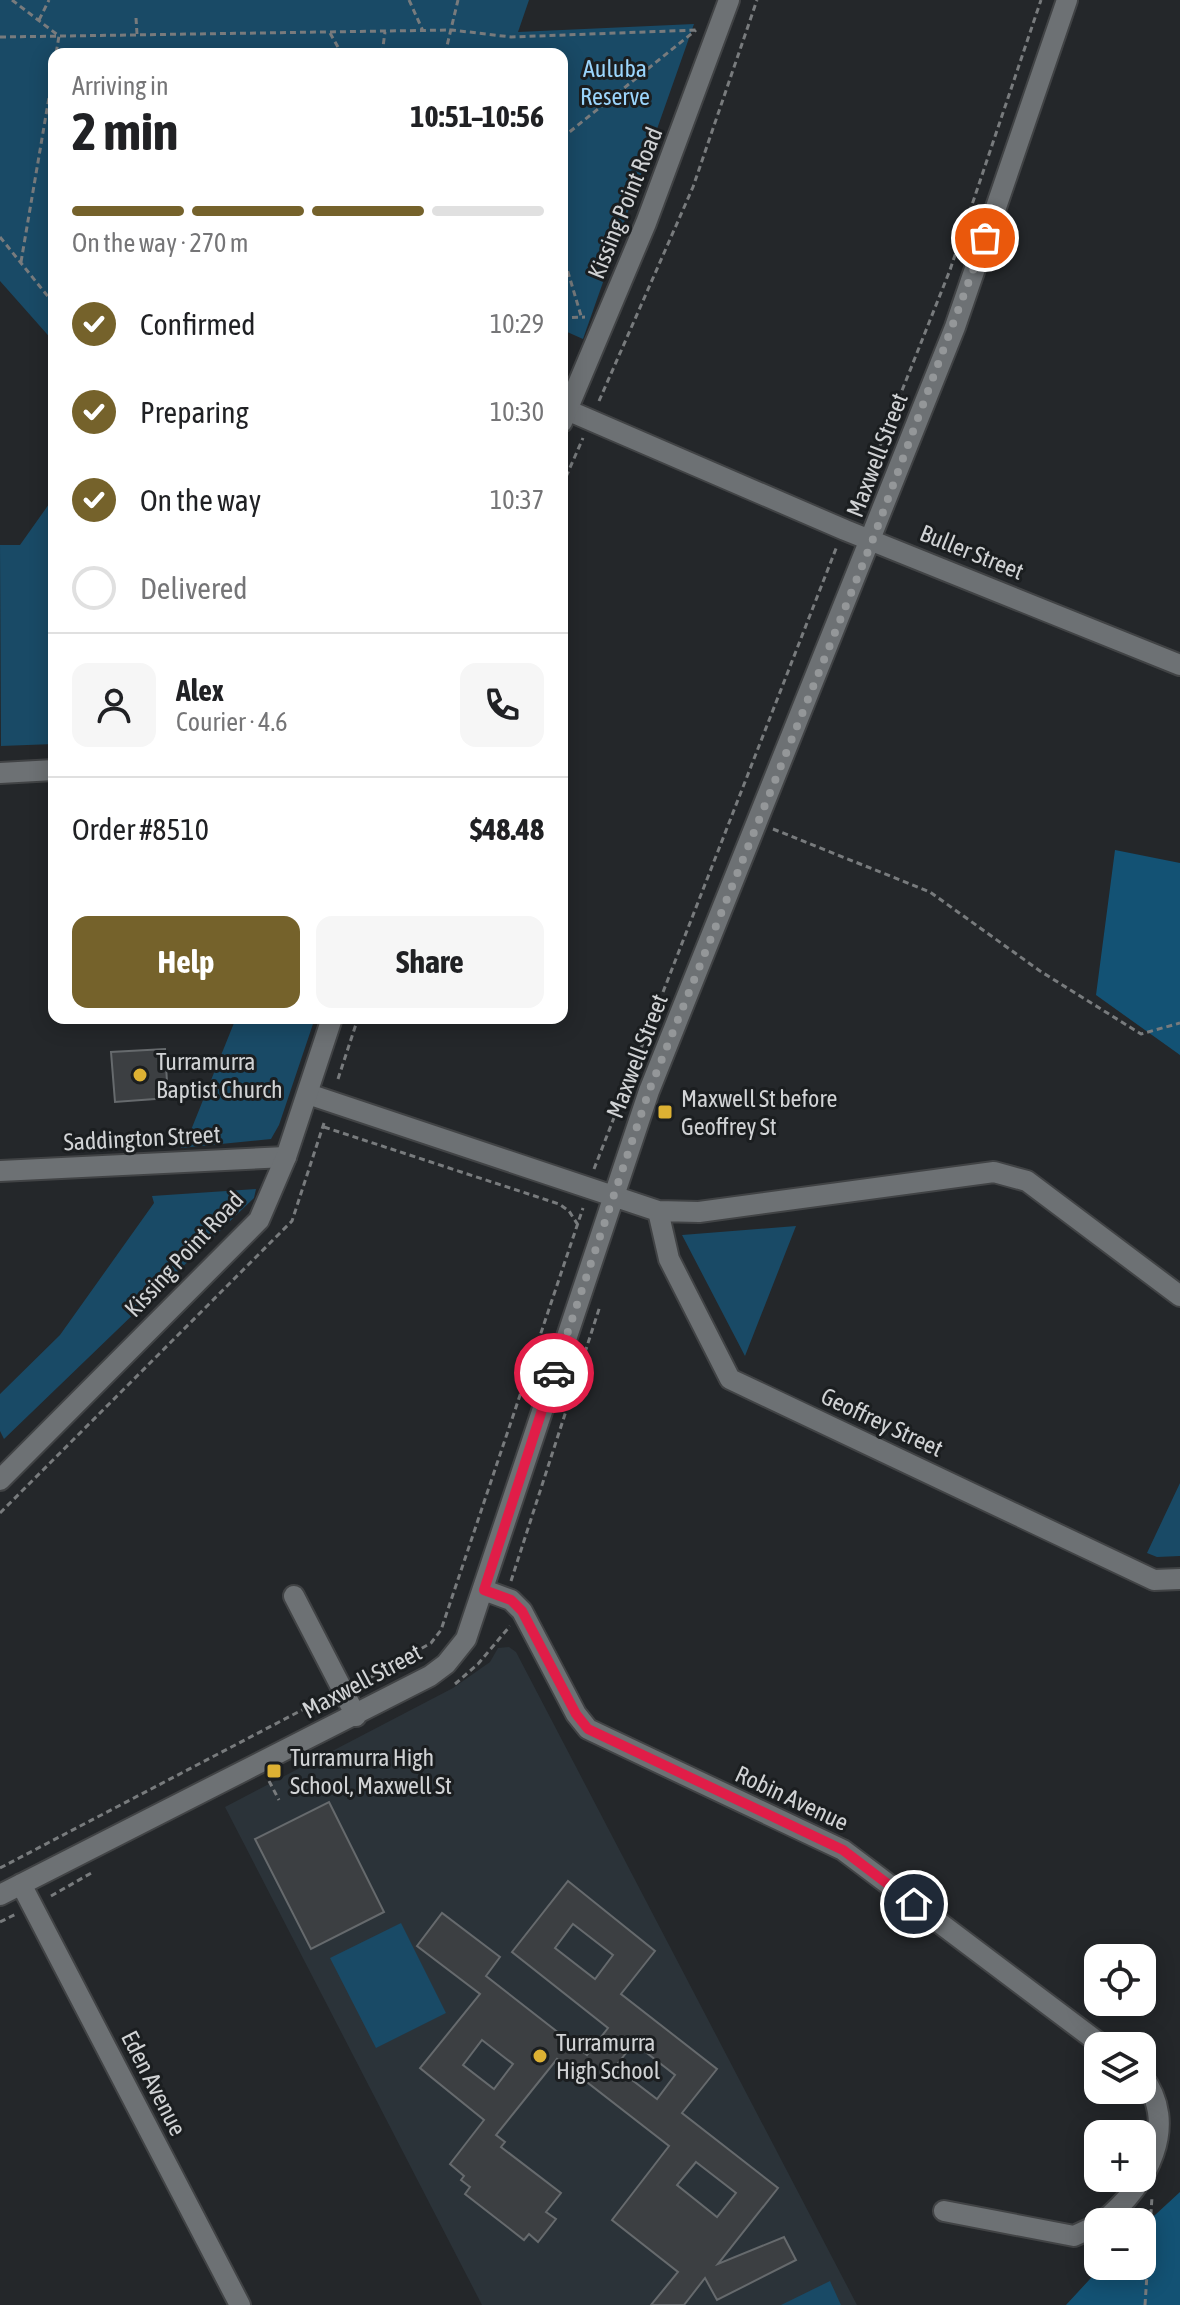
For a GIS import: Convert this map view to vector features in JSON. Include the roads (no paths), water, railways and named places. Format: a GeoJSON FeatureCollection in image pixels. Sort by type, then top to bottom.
{"type":"FeatureCollection","features":[{"type":"Feature","properties":{"kind":"street","name":"Kissing Point Road"},"geometry":{"type":"LineString","coordinates":[[568,409],[683,128],[729,0]]}},
{"type":"Feature","properties":{"kind":"street","name":"Maxwell Street"},"geometry":{"type":"LineString","coordinates":[[0,1895],[356,1716],[446,1664],[466,1639],[649,1091],[873,539],[955,327],[1067,0]]}},
{"type":"Feature","properties":{"kind":"street","name":"Buller Street"},"geometry":{"type":"LineString","coordinates":[[568,417],[1180,665]]}},
{"type":"Feature","properties":{"kind":"street"},"geometry":{"type":"LineString","coordinates":[[0,773],[48,770]]}},
{"type":"Feature","properties":{"kind":"street","name":"Kissing Point Road"},"geometry":{"type":"LineString","coordinates":[[0,1480],[259,1220],[286,1157],[330,1024]]}},
{"type":"Feature","properties":{"kind":"street"},"geometry":{"type":"LineString","coordinates":[[308,1094],[658,1211],[699,1212],[994,1172],[1012,1174],[1027,1181],[1180,1296]]}},
{"type":"Feature","properties":{"kind":"street","name":"Saddington Street"},"geometry":{"type":"LineString","coordinates":[[0,1171],[286,1157]]}},
{"type":"Feature","properties":{"kind":"street","name":"Geoffrey Street"},"geometry":{"type":"LineString","coordinates":[[658,1211],[669,1259],[730,1379],[1154,1580],[1180,1579]]}},
{"type":"Feature","properties":{"kind":"street","name":"Robin Avenue"},"geometry":{"type":"LineString","coordinates":[[484,1590],[511,1600],[522,1611],[576,1714],[588,1729],[843,1850],[1084,2032]]}},
{"type":"Feature","properties":{"kind":"street"},"geometry":{"type":"LineString","coordinates":[[294,1596],[356,1716]]}},
{"type":"Feature","properties":{"kind":"street","name":"Eden Avenue"},"geometry":{"type":"LineString","coordinates":[[21,1884],[240,2305]]}},
{"type":"Feature","properties":{"kind":"street"},"geometry":{"type":"LineString","coordinates":[[1116,2208],[1167,2151],[1173,2121],[1168,2104],[1156,2085]]}},
{"type":"Feature","properties":{"kind":"street"},"geometry":{"type":"LineString","coordinates":[[944,2211],[1074,2236],[1084,2231]]}},
{"type":"Feature","properties":{"kind":"place","name":"Turramurra Baptist Church"},"geometry":{"type":"Point","coordinates":[140,1075]}},
{"type":"Feature","properties":{"kind":"place","name":"Maxwell St before Geoffrey St"},"geometry":{"type":"Point","coordinates":[665,1112]}},
{"type":"Feature","properties":{"kind":"place","name":"Turramurra High School, Maxwell St"},"geometry":{"type":"Point","coordinates":[274,1771]}},
{"type":"Feature","properties":{"kind":"place","name":"Turramurra High School"},"geometry":{"type":"Point","coordinates":[540,2056]}},
{"type":"Feature","properties":{"kind":"park label","name":"Auluba Reserve"},"geometry":{"type":"Point","coordinates":[615,82]}}]}
